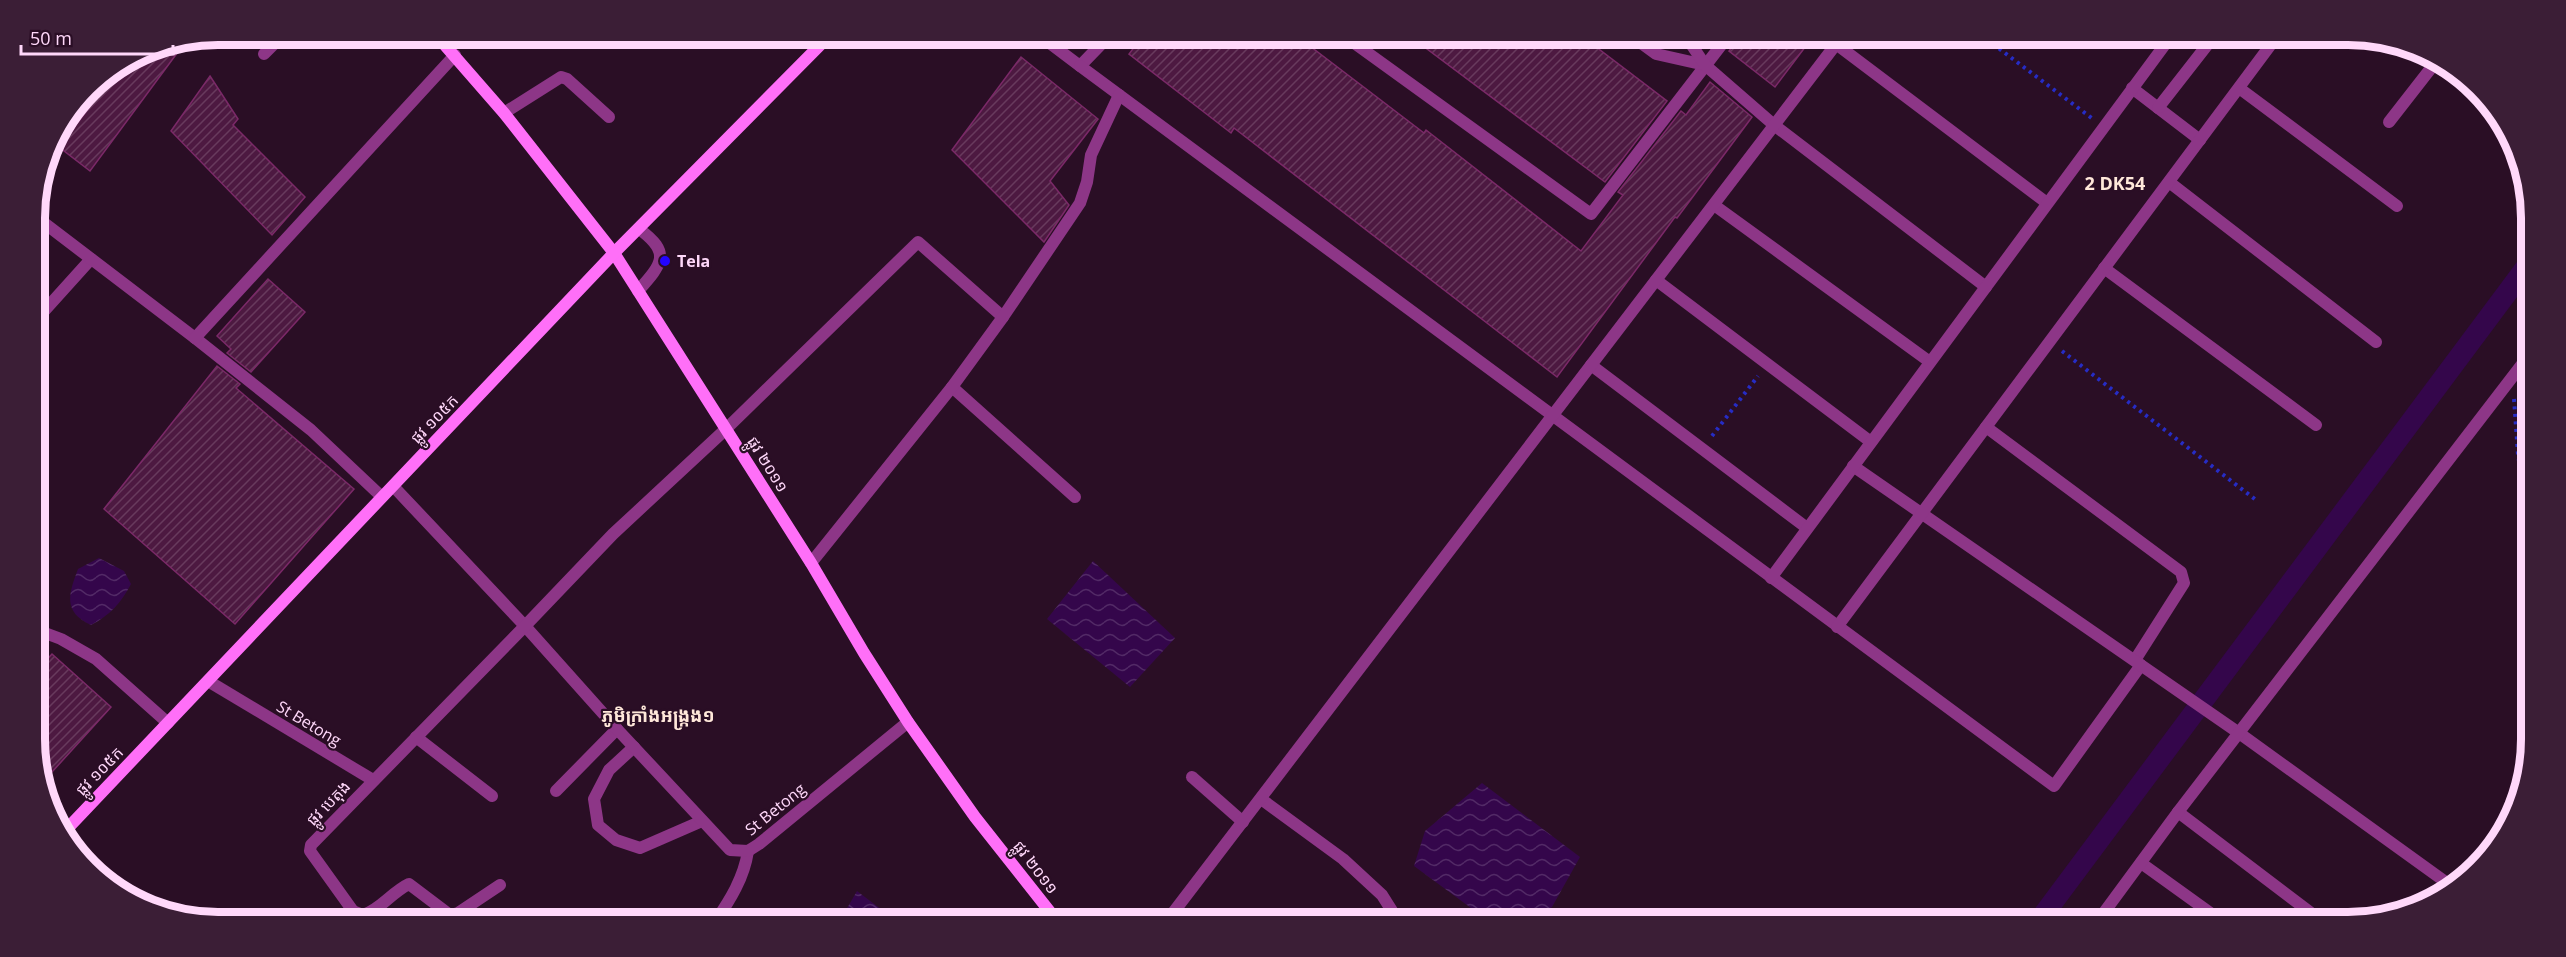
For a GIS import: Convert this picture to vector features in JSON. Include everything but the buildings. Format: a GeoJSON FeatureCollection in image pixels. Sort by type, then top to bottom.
{"type":"FeatureCollection","features":[{"type":"Feature","properties":{"kind":"main road","name":"ផ្លូវ ២០១១"},"geometry":{"type":"LineString","coordinates":[[446,45],[504,113],[614,253],[811,563],[908,722],[975,817],[1050,912]]}},
{"type":"Feature","properties":{"kind":"main road","name":"ផ្លូវ ១០៥ក"},"geometry":{"type":"LineString","coordinates":[[69,827],[614,253],[819,45]]}},
{"type":"Feature","properties":{"kind":"street"},"geometry":{"type":"LineString","coordinates":[[264,54],[273,45]]}},
{"type":"Feature","properties":{"kind":"street"},"geometry":{"type":"LineString","coordinates":[[1053,45],[2054,786],[2138,662],[2184,583],[2181,572],[1986,427]]}},
{"type":"Feature","properties":{"kind":"street"},"geometry":{"type":"LineString","coordinates":[[1080,66],[1100,45]]}},
{"type":"Feature","properties":{"kind":"street"},"geometry":{"type":"LineString","coordinates":[[1358,45],[1591,214],[1720,45]]}},
{"type":"Feature","properties":{"kind":"street"},"geometry":{"type":"LineString","coordinates":[[1644,45],[1656,54],[1705,65]]}},
{"type":"Feature","properties":{"kind":"street"},"geometry":{"type":"LineString","coordinates":[[1691,45],[1705,65],[1774,125],[1986,287]]}},
{"type":"Feature","properties":{"kind":"street"},"geometry":{"type":"LineString","coordinates":[[1174,912],[1834,45]]}},
{"type":"Feature","properties":{"kind":"street"},"geometry":{"type":"LineString","coordinates":[[1847,45],[2047,203]]}},
{"type":"Feature","properties":{"kind":"street"},"geometry":{"type":"LineString","coordinates":[[1771,578],[2164,45]]}},
{"type":"Feature","properties":{"kind":"street"},"geometry":{"type":"LineString","coordinates":[[2158,108],[2207,45]]}},
{"type":"Feature","properties":{"kind":"street"},"geometry":{"type":"LineString","coordinates":[[1838,627],[2270,45]]}},
{"type":"Feature","properties":{"kind":"street"},"geometry":{"type":"LineString","coordinates":[[195,338],[455,55]]}},
{"type":"Feature","properties":{"kind":"street"},"geometry":{"type":"LineString","coordinates":[[2389,122],[2432,67]]}},
{"type":"Feature","properties":{"kind":"street"},"geometry":{"type":"LineString","coordinates":[[504,113],[561,77],[567,79],[609,117]]}},
{"type":"Feature","properties":{"kind":"street"},"geometry":{"type":"LineString","coordinates":[[2132,88],[2200,140]]}},
{"type":"Feature","properties":{"kind":"street"},"geometry":{"type":"LineString","coordinates":[[2239,88],[2397,206]]}},
{"type":"Feature","properties":{"kind":"street"},"geometry":{"type":"LineString","coordinates":[[811,563],[952,387],[1003,317],[1080,203],[1087,182],[1091,155],[1119,95]]}},
{"type":"Feature","properties":{"kind":"street"},"geometry":{"type":"LineString","coordinates":[[2169,182],[2376,342]]}},
{"type":"Feature","properties":{"kind":"street"},"geometry":{"type":"LineString","coordinates":[[1714,205],[1930,362]]}},
{"type":"Feature","properties":{"kind":"street"},"geometry":{"type":"LineString","coordinates":[[45,224],[311,430],[382,497]]}},
{"type":"Feature","properties":{"kind":"street"},"geometry":{"type":"LineString","coordinates":[[639,229],[652,239],[660,250],[661,259],[658,269],[639,291]]}},
{"type":"Feature","properties":{"kind":"street"},"geometry":{"type":"LineString","coordinates":[[373,780],[525,627],[613,534],[726,429],[918,242],[1003,317]]}},
{"type":"Feature","properties":{"kind":"street"},"geometry":{"type":"LineString","coordinates":[[45,310],[91,259]]}},
{"type":"Feature","properties":{"kind":"street"},"geometry":{"type":"LineString","coordinates":[[2104,268],[2316,424]]}},
{"type":"Feature","properties":{"kind":"street"},"geometry":{"type":"LineString","coordinates":[[1656,280],[1871,442]]}},
{"type":"Feature","properties":{"kind":"street"},"geometry":{"type":"LineString","coordinates":[[1591,365],[1808,528]]}},
{"type":"Feature","properties":{"kind":"street"},"geometry":{"type":"LineString","coordinates":[[2104,912],[2178,812],[2521,366]]}},
{"type":"Feature","properties":{"kind":"street"},"geometry":{"type":"LineString","coordinates":[[952,387],[1075,497]]}},
{"type":"Feature","properties":{"kind":"street"},"geometry":{"type":"LineString","coordinates":[[1853,466],[2171,685],[2445,881]]}},
{"type":"Feature","properties":{"kind":"street","name":"St Betong"},"geometry":{"type":"LineString","coordinates":[[393,486],[730,850],[748,851],[908,722]]}},
{"type":"Feature","properties":{"kind":"street"},"geometry":{"type":"LineString","coordinates":[[45,633],[61,639],[96,659],[168,723]]}},
{"type":"Feature","properties":{"kind":"street","name":"St Betong"},"geometry":{"type":"LineString","coordinates":[[208,681],[373,780]]}},
{"type":"Feature","properties":{"kind":"street"},"geometry":{"type":"LineString","coordinates":[[555,791],[617,729]]}},
{"type":"Feature","properties":{"kind":"street"},"geometry":{"type":"LineString","coordinates":[[416,737],[492,796]]}},
{"type":"Feature","properties":{"kind":"street"},"geometry":{"type":"LineString","coordinates":[[634,747],[609,770],[594,799],[598,825],[616,840],[640,848],[702,821]]}},
{"type":"Feature","properties":{"kind":"street"},"geometry":{"type":"LineString","coordinates":[[1192,777],[1243,822]]}},
{"type":"Feature","properties":{"kind":"street","name":"ផ្លូវ បេតុង"},"geometry":{"type":"LineString","coordinates":[[356,912],[310,851],[311,845],[373,780]]}},
{"type":"Feature","properties":{"kind":"street"},"geometry":{"type":"LineString","coordinates":[[1261,799],[1343,859],[1382,895],[1393,912]]}},
{"type":"Feature","properties":{"kind":"street"},"geometry":{"type":"LineString","coordinates":[[2178,812],[2310,912]]}},
{"type":"Feature","properties":{"kind":"street"},"geometry":{"type":"LineString","coordinates":[[721,912],[746,867],[748,851]]}},
{"type":"Feature","properties":{"kind":"street"},"geometry":{"type":"LineString","coordinates":[[2142,862],[2210,912]]}},
{"type":"Feature","properties":{"kind":"street","name":"ផ្លូវ បេតុង"},"geometry":{"type":"LineString","coordinates":[[371,912],[399,889],[409,884],[446,912]]}},
{"type":"Feature","properties":{"kind":"street","name":"ផ្លូវ បេតុង"},"geometry":{"type":"LineString","coordinates":[[460,912],[500,885]]}},
{"type":"Feature","properties":{"kind":"path"},"geometry":{"type":"LineString","coordinates":[[1996,45],[2104,127]]}},
{"type":"Feature","properties":{"kind":"path"},"geometry":{"type":"LineString","coordinates":[[2050,342],[2256,500]]}},
{"type":"Feature","properties":{"kind":"path"},"geometry":{"type":"LineString","coordinates":[[1702,449],[1768,363]]}},
{"type":"Feature","properties":{"kind":"path"},"geometry":{"type":"LineString","coordinates":[[2512,378],[2521,473]]}},
{"type":"Feature","properties":{"kind":"shaded area"},"geometry":{"type":"Polygon","coordinates":[[[98,861],[135,890],[122,883],[98,861]]]}},
{"type":"Feature","properties":{"kind":"water"},"geometry":{"type":"Polygon","coordinates":[[[99,558],[124,571],[131,584],[114,608],[91,625],[75,614],[70,601],[78,569],[99,558]]]}},
{"type":"Feature","properties":{"kind":"water"},"geometry":{"type":"Polygon","coordinates":[[[1093,561],[1175,638],[1130,687],[1047,619],[1093,561]]]}},
{"type":"Feature","properties":{"kind":"water"},"geometry":{"type":"Polygon","coordinates":[[[1482,783],[1580,857],[1552,907],[1546,912],[1476,912],[1414,866],[1425,831],[1482,783]]]}},
{"type":"Feature","properties":{"kind":"water"},"geometry":{"type":"Polygon","coordinates":[[[857,891],[885,912],[845,912],[857,891]]]}},
{"type":"Feature","properties":{"kind":"waterway"},"geometry":{"type":"LineString","coordinates":[[2045,912],[2521,274]]}},
{"type":"Feature","properties":{"kind":"place","name":"Tela"},"geometry":{"type":"Point","coordinates":[665,261]}},
{"type":"Feature","properties":{"kind":"district","name":"2 DK54"},"geometry":{"type":"Point","coordinates":[2115,183]}},
{"type":"Feature","properties":{"kind":"district","name":"ភូមិក្រាំងអង្រ្កង១"},"geometry":{"type":"Point","coordinates":[658,715]}}]}
